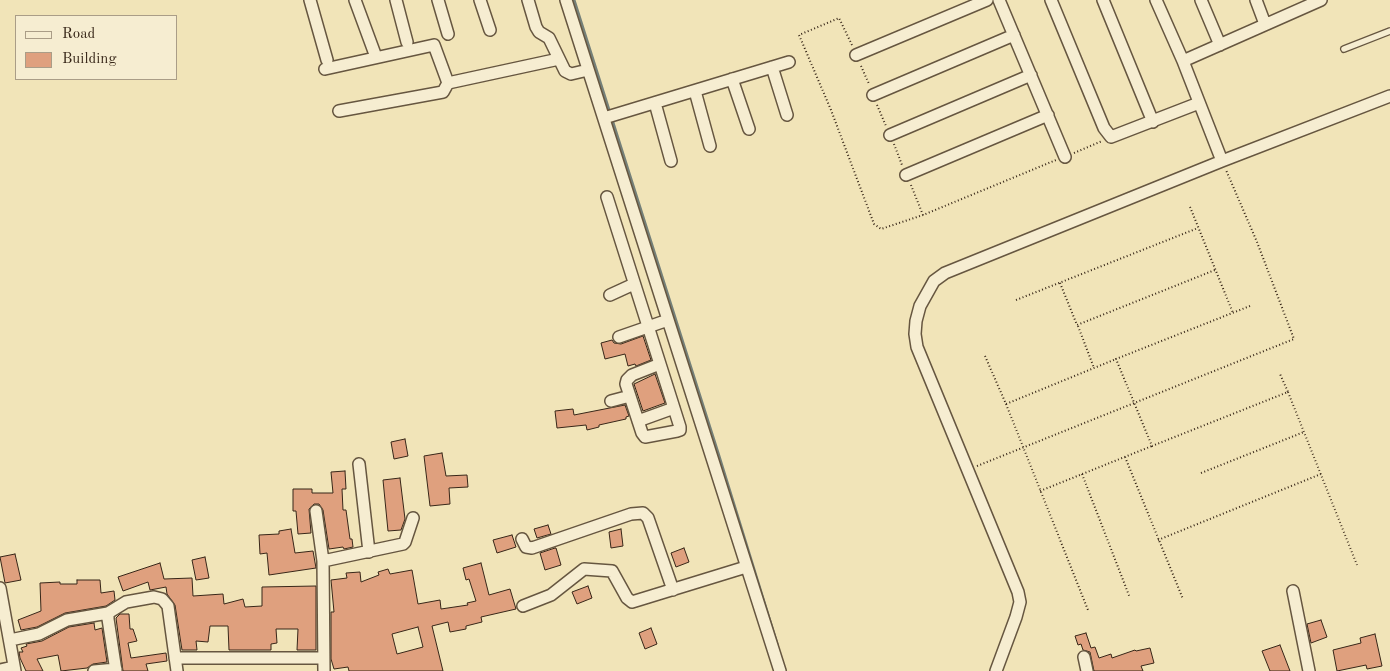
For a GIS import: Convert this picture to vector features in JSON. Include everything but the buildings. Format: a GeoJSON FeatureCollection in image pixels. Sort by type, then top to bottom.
{"type":"FeatureCollection","features":[{"type":"Feature","properties":{"kind":"street"},"geometry":{"type":"LineString","coordinates":[[310,0],[326,65],[434,45],[448,83]]}},
{"type":"Feature","properties":{"kind":"street"},"geometry":{"type":"LineString","coordinates":[[356,0],[376,57]]}},
{"type":"Feature","properties":{"kind":"street"},"geometry":{"type":"LineString","coordinates":[[396,0],[407,42]]}},
{"type":"Feature","properties":{"kind":"street"},"geometry":{"type":"LineString","coordinates":[[438,0],[448,34]]}},
{"type":"Feature","properties":{"kind":"street"},"geometry":{"type":"LineString","coordinates":[[480,0],[490,30]]}},
{"type":"Feature","properties":{"kind":"street"},"geometry":{"type":"LineString","coordinates":[[528,0],[536,27],[539,32],[549,38],[563,67],[568,73],[574,74],[588,70]]}},
{"type":"Feature","properties":{"kind":"street"},"geometry":{"type":"LineString","coordinates":[[566,0],[588,70],[608,117],[668,320],[780,671]]}},
{"type":"Feature","properties":{"kind":"street"},"geometry":{"type":"LineString","coordinates":[[856,55],[987,0]]}},
{"type":"Feature","properties":{"kind":"street"},"geometry":{"type":"LineString","coordinates":[[999,0],[1065,156]]}},
{"type":"Feature","properties":{"kind":"street"},"geometry":{"type":"LineString","coordinates":[[1051,0],[1107,133],[1111,138],[1199,103]]}},
{"type":"Feature","properties":{"kind":"street"},"geometry":{"type":"LineString","coordinates":[[1103,0],[1153,122]]}},
{"type":"Feature","properties":{"kind":"street"},"geometry":{"type":"LineString","coordinates":[[1156,0],[1183,61],[1222,161]]}},
{"type":"Feature","properties":{"kind":"street"},"geometry":{"type":"LineString","coordinates":[[1201,0],[1220,45]]}},
{"type":"Feature","properties":{"kind":"street"},"geometry":{"type":"LineString","coordinates":[[1256,0],[1266,24]]}},
{"type":"Feature","properties":{"kind":"street"},"geometry":{"type":"LineString","coordinates":[[1183,61],[1321,0]]}},
{"type":"Feature","properties":{"kind":"street"},"geometry":{"type":"LineString","coordinates":[[873,95],[1014,35]]}},
{"type":"Feature","properties":{"kind":"street"},"geometry":{"type":"LineString","coordinates":[[339,111],[443,92],[448,83],[559,59]]}},
{"type":"Feature","properties":{"kind":"street"},"geometry":{"type":"LineString","coordinates":[[608,117],[790,62]]}},
{"type":"Feature","properties":{"kind":"street"},"geometry":{"type":"LineString","coordinates":[[772,68],[787,115]]}},
{"type":"Feature","properties":{"kind":"street"},"geometry":{"type":"LineString","coordinates":[[890,135],[1031,75]]}},
{"type":"Feature","properties":{"kind":"street"},"geometry":{"type":"LineString","coordinates":[[732,80],[748,129]]}},
{"type":"Feature","properties":{"kind":"street"},"geometry":{"type":"LineString","coordinates":[[695,91],[710,146]]}},
{"type":"Feature","properties":{"kind":"street"},"geometry":{"type":"LineString","coordinates":[[996,671],[1020,602],[1018,592],[916,341],[916,321],[920,306],[934,281],[945,273],[1222,161],[1390,96]]}},
{"type":"Feature","properties":{"kind":"street"},"geometry":{"type":"LineString","coordinates":[[655,103],[671,161]]}},
{"type":"Feature","properties":{"kind":"street"},"geometry":{"type":"LineString","coordinates":[[906,174],[1048,115]]}},
{"type":"Feature","properties":{"kind":"street"},"geometry":{"type":"LineString","coordinates":[[607,197],[634,284],[648,326],[674,408],[680,428],[678,431],[645,437],[626,384],[629,377],[660,364]]}},
{"type":"Feature","properties":{"kind":"street"},"geometry":{"type":"LineString","coordinates":[[612,251],[622,245]]}},
{"type":"Feature","properties":{"kind":"street"},"geometry":{"type":"LineString","coordinates":[[610,295],[634,284]]}},
{"type":"Feature","properties":{"kind":"street"},"geometry":{"type":"LineString","coordinates":[[619,337],[668,320]]}},
{"type":"Feature","properties":{"kind":"street"},"geometry":{"type":"LineString","coordinates":[[611,401],[630,396]]}},
{"type":"Feature","properties":{"kind":"street"},"geometry":{"type":"LineString","coordinates":[[638,421],[674,408]]}},
{"type":"Feature","properties":{"kind":"street"},"geometry":{"type":"LineString","coordinates":[[359,464],[369,552]]}},
{"type":"Feature","properties":{"kind":"street"},"geometry":{"type":"LineString","coordinates":[[316,511],[323,561],[324,671]]}},
{"type":"Feature","properties":{"kind":"street"},"geometry":{"type":"LineString","coordinates":[[522,539],[526,547],[532,548],[631,514],[643,513],[648,518],[673,590]]}},
{"type":"Feature","properties":{"kind":"street"},"geometry":{"type":"LineString","coordinates":[[323,561],[405,543],[413,518]]}},
{"type":"Feature","properties":{"kind":"street"},"geometry":{"type":"LineString","coordinates":[[523,606],[551,595],[584,569],[612,570],[627,598],[632,602],[746,567]]}},
{"type":"Feature","properties":{"kind":"street"},"geometry":{"type":"LineString","coordinates":[[0,588],[6,634],[15,669],[0,670]]}},
{"type":"Feature","properties":{"kind":"street"},"geometry":{"type":"LineString","coordinates":[[1293,591],[1309,671]]}},
{"type":"Feature","properties":{"kind":"street"},"geometry":{"type":"LineString","coordinates":[[6,634],[39,634],[68,620],[108,613],[126,602],[154,597],[166,601],[168,606],[177,671]]}},
{"type":"Feature","properties":{"kind":"street"},"geometry":{"type":"LineString","coordinates":[[94,671],[116,670],[108,613]]}},
{"type":"Feature","properties":{"kind":"street"},"geometry":{"type":"LineString","coordinates":[[1084,657],[1087,671]]}},
{"type":"Feature","properties":{"kind":"street"},"geometry":{"type":"LineString","coordinates":[[175,658],[323,658]]}},
{"type":"Feature","properties":{"kind":"lane"},"geometry":{"type":"LineString","coordinates":[[1344,49],[1390,31]]}},
{"type":"Feature","properties":{"kind":"path"},"geometry":{"type":"LineString","coordinates":[[839,18],[799,35],[874,224],[881,229],[923,215]]}},
{"type":"Feature","properties":{"kind":"path"},"geometry":{"type":"LineString","coordinates":[[968,470],[1294,338],[1257,242],[1222,161]]}},
{"type":"Feature","properties":{"kind":"path"},"geometry":{"type":"LineString","coordinates":[[1190,207],[1233,313]]}},
{"type":"Feature","properties":{"kind":"path"},"geometry":{"type":"LineString","coordinates":[[1016,300],[1198,228]]}},
{"type":"Feature","properties":{"kind":"path"},"geometry":{"type":"LineString","coordinates":[[1077,326],[1215,270]]}},
{"type":"Feature","properties":{"kind":"path"},"geometry":{"type":"LineString","coordinates":[[1060,283],[1094,368]]}},
{"type":"Feature","properties":{"kind":"path"},"geometry":{"type":"LineString","coordinates":[[1006,404],[1250,306]]}},
{"type":"Feature","properties":{"kind":"path"},"geometry":{"type":"LineString","coordinates":[[985,356],[1088,610]]}},
{"type":"Feature","properties":{"kind":"path"},"geometry":{"type":"LineString","coordinates":[[1116,359],[1152,446]]}},
{"type":"Feature","properties":{"kind":"path"},"geometry":{"type":"LineString","coordinates":[[1280,374],[1357,565]]}},
{"type":"Feature","properties":{"kind":"path"},"geometry":{"type":"LineString","coordinates":[[1040,491],[1288,392]]}},
{"type":"Feature","properties":{"kind":"path"},"geometry":{"type":"LineString","coordinates":[[1201,473],[1304,432]]}},
{"type":"Feature","properties":{"kind":"path"},"geometry":{"type":"LineString","coordinates":[[1125,457],[1182,599]]}},
{"type":"Feature","properties":{"kind":"path"},"geometry":{"type":"LineString","coordinates":[[1082,474],[1130,598]]}},
{"type":"Feature","properties":{"kind":"path"},"geometry":{"type":"LineString","coordinates":[[1158,540],[1321,474]]}},
{"type":"Feature","properties":{"kind":"waterway"},"geometry":{"type":"LineString","coordinates":[[574,0],[777,644]]}}]}
